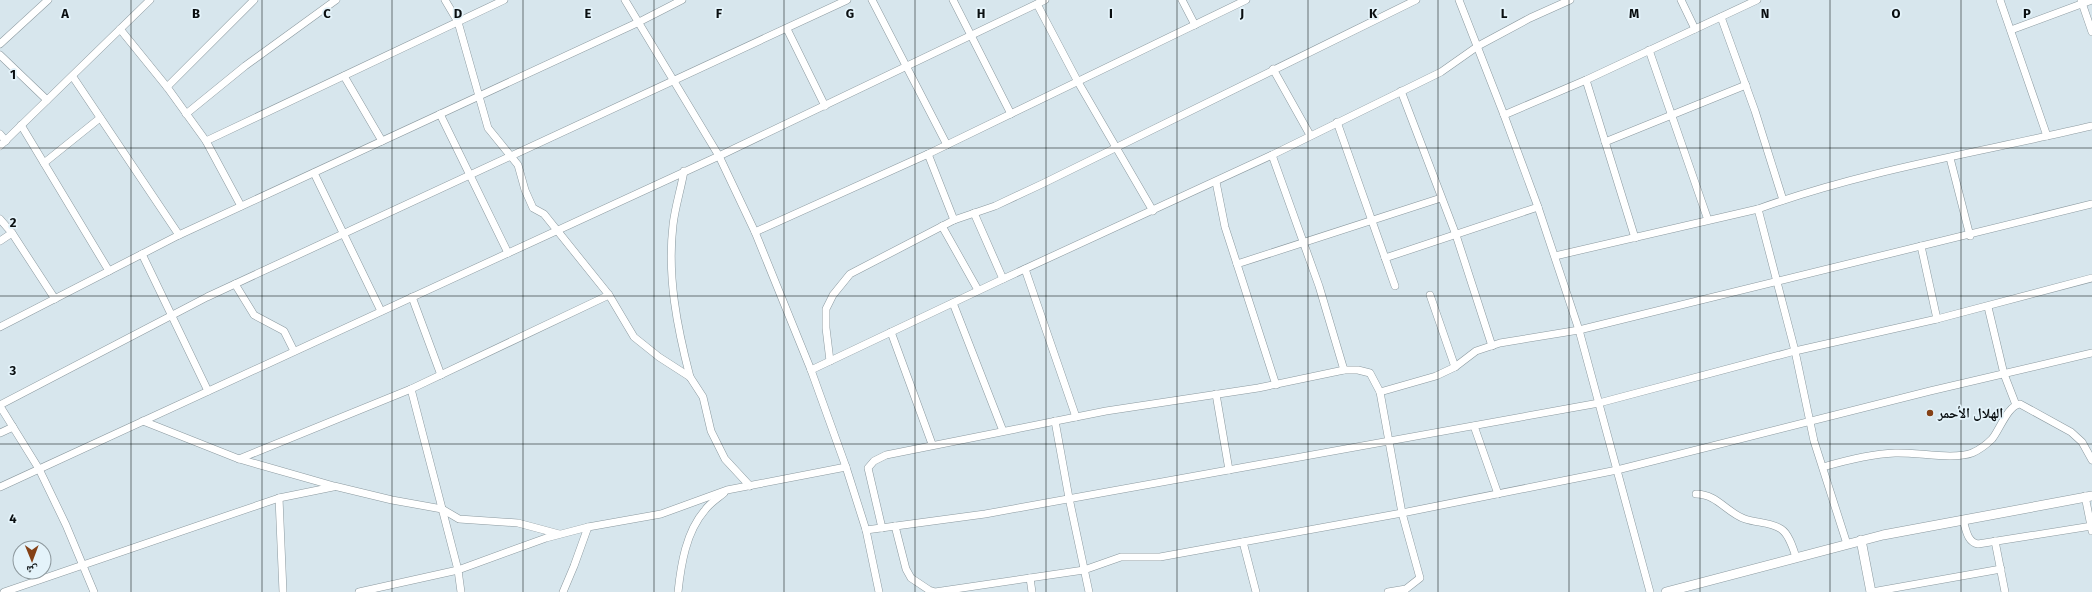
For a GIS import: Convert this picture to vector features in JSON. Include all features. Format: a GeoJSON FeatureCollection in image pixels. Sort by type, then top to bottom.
{"type":"FeatureCollection","features":[{"type":"Feature","properties":{"kind":"street"},"geometry":{"type":"LineString","coordinates":[[0,44],[48,0]]}},
{"type":"Feature","properties":{"kind":"street"},"geometry":{"type":"LineString","coordinates":[[0,146],[73,77],[150,0]]}},
{"type":"Feature","properties":{"kind":"street"},"geometry":{"type":"LineString","coordinates":[[167,87],[254,0]]}},
{"type":"Feature","properties":{"kind":"street"},"geometry":{"type":"LineString","coordinates":[[186,114],[245,66],[336,0]]}},
{"type":"Feature","properties":{"kind":"street"},"geometry":{"type":"LineString","coordinates":[[445,0],[458,22],[488,128],[518,165],[525,190],[533,208],[544,214],[609,295],[634,337],[659,357],[690,377]]}},
{"type":"Feature","properties":{"kind":"street"},"geometry":{"type":"LineString","coordinates":[[206,141],[504,0]]}},
{"type":"Feature","properties":{"kind":"street"},"geometry":{"type":"LineString","coordinates":[[625,0],[719,156],[755,232],[811,370],[846,467],[866,530],[879,592]]}},
{"type":"Feature","properties":{"kind":"street"},"geometry":{"type":"LineString","coordinates":[[0,327],[179,235],[639,22],[682,0]]}},
{"type":"Feature","properties":{"kind":"street"},"geometry":{"type":"LineString","coordinates":[[94,592],[66,525],[39,469],[0,405],[172,315],[235,284],[787,29],[838,2],[847,0]]}},
{"type":"Feature","properties":{"kind":"street"},"geometry":{"type":"LineString","coordinates":[[872,0],[947,145]]}},
{"type":"Feature","properties":{"kind":"street"},"geometry":{"type":"LineString","coordinates":[[953,0],[1011,114]]}},
{"type":"Feature","properties":{"kind":"street"},"geometry":{"type":"LineString","coordinates":[[1028,0],[1030,8]]}},
{"type":"Feature","properties":{"kind":"street"},"geometry":{"type":"LineString","coordinates":[[0,488],[719,156],[1045,0]]}},
{"type":"Feature","properties":{"kind":"street"},"geometry":{"type":"LineString","coordinates":[[1182,0],[1195,25]]}},
{"type":"Feature","properties":{"kind":"street"},"geometry":{"type":"LineString","coordinates":[[755,232],[928,154],[1246,0]]}},
{"type":"Feature","properties":{"kind":"street"},"geometry":{"type":"LineString","coordinates":[[830,361],[826,328],[826,309],[841,283],[850,274],[954,220],[995,206],[1042,184],[1198,108],[1273,69],[1416,0]]}},
{"type":"Feature","properties":{"kind":"street"},"geometry":{"type":"LineString","coordinates":[[1458,0],[1478,46],[1555,256],[1579,330],[1650,592]]}},
{"type":"Feature","properties":{"kind":"street"},"geometry":{"type":"LineString","coordinates":[[811,370],[1003,278],[1153,211],[1272,155],[1310,135],[1441,72],[1478,46],[1530,18],[1570,0]]}},
{"type":"Feature","properties":{"kind":"street"},"geometry":{"type":"LineString","coordinates":[[1681,0],[1695,29]]}},
{"type":"Feature","properties":{"kind":"street"},"geometry":{"type":"LineString","coordinates":[[1504,115],[1586,80],[1757,0]]}},
{"type":"Feature","properties":{"kind":"street"},"geometry":{"type":"LineString","coordinates":[[2000,0],[2047,136]]}},
{"type":"Feature","properties":{"kind":"street"},"geometry":{"type":"LineString","coordinates":[[2011,30],[2082,2],[2092,0]]}},
{"type":"Feature","properties":{"kind":"street"},"geometry":{"type":"LineString","coordinates":[[2082,2],[2092,32]]}},
{"type":"Feature","properties":{"kind":"street"},"geometry":{"type":"LineString","coordinates":[[1037,4],[1078,82],[1153,211]]}},
{"type":"Feature","properties":{"kind":"street"},"geometry":{"type":"LineString","coordinates":[[1721,17],[1746,85],[1783,200]]}},
{"type":"Feature","properties":{"kind":"street"},"geometry":{"type":"LineString","coordinates":[[787,29],[825,106]]}},
{"type":"Feature","properties":{"kind":"street"},"geometry":{"type":"LineString","coordinates":[[120,30],[167,87],[206,141],[241,206]]}},
{"type":"Feature","properties":{"kind":"street"},"geometry":{"type":"LineString","coordinates":[[1649,50],[1708,220]]}},
{"type":"Feature","properties":{"kind":"street"},"geometry":{"type":"LineString","coordinates":[[0,55],[47,100]]}},
{"type":"Feature","properties":{"kind":"street"},"geometry":{"type":"LineString","coordinates":[[1273,69],[1310,135]]}},
{"type":"Feature","properties":{"kind":"street"},"geometry":{"type":"LineString","coordinates":[[344,76],[382,141]]}},
{"type":"Feature","properties":{"kind":"street"},"geometry":{"type":"LineString","coordinates":[[73,77],[179,235]]}},
{"type":"Feature","properties":{"kind":"street"},"geometry":{"type":"LineString","coordinates":[[1586,80],[1635,238]]}},
{"type":"Feature","properties":{"kind":"street"},"geometry":{"type":"LineString","coordinates":[[1605,142],[1746,85]]}},
{"type":"Feature","properties":{"kind":"street"},"geometry":{"type":"LineString","coordinates":[[1401,91],[1456,235],[1492,346]]}},
{"type":"Feature","properties":{"kind":"street"},"geometry":{"type":"LineString","coordinates":[[440,114],[508,253]]}},
{"type":"Feature","properties":{"kind":"street"},"geometry":{"type":"LineString","coordinates":[[44,162],[100,118]]}},
{"type":"Feature","properties":{"kind":"street"},"geometry":{"type":"LineString","coordinates":[[1337,122],[1373,220],[1395,286]]}},
{"type":"Feature","properties":{"kind":"street"},"geometry":{"type":"LineString","coordinates":[[21,125],[109,271]]}},
{"type":"Feature","properties":{"kind":"street"},"geometry":{"type":"LineString","coordinates":[[1555,256],[1758,209],[1783,200],[1916,164],[1950,158],[2092,126]]}},
{"type":"Feature","properties":{"kind":"street"},"geometry":{"type":"LineString","coordinates":[[0,134],[6,141]]}},
{"type":"Feature","properties":{"kind":"street"},"geometry":{"type":"LineString","coordinates":[[928,154],[954,220]]}},
{"type":"Feature","properties":{"kind":"street"},"geometry":{"type":"LineString","coordinates":[[1272,155],[1319,286],[1344,370]]}},
{"type":"Feature","properties":{"kind":"street"},"geometry":{"type":"LineString","coordinates":[[1950,158],[1970,236]]}},
{"type":"Feature","properties":{"kind":"street"},"geometry":{"type":"LineString","coordinates":[[684,171],[673,224],[671,263],[675,307],[690,377],[702,397],[711,431],[725,459],[750,486]]}},
{"type":"Feature","properties":{"kind":"street"},"geometry":{"type":"LineString","coordinates":[[314,173],[381,311]]}},
{"type":"Feature","properties":{"kind":"street"},"geometry":{"type":"LineString","coordinates":[[1216,182],[1225,227],[1276,385]]}},
{"type":"Feature","properties":{"kind":"street"},"geometry":{"type":"LineString","coordinates":[[1236,264],[1303,244],[1441,198]]}},
{"type":"Feature","properties":{"kind":"street"},"geometry":{"type":"LineString","coordinates":[[1380,392],[1436,376],[1455,367],[1476,351],[1492,346],[1524,338],[1579,330],[1921,246],[1970,236],[2092,204]]}},
{"type":"Feature","properties":{"kind":"street"},"geometry":{"type":"LineString","coordinates":[[1385,258],[1538,207]]}},
{"type":"Feature","properties":{"kind":"street"},"geometry":{"type":"LineString","coordinates":[[1758,209],[1796,351],[1809,421],[1847,544]]}},
{"type":"Feature","properties":{"kind":"street"},"geometry":{"type":"LineString","coordinates":[[974,213],[1003,278]]}},
{"type":"Feature","properties":{"kind":"street"},"geometry":{"type":"LineString","coordinates":[[0,219],[12,233],[55,299]]}},
{"type":"Feature","properties":{"kind":"street"},"geometry":{"type":"LineString","coordinates":[[942,226],[978,290]]}},
{"type":"Feature","properties":{"kind":"street"},"geometry":{"type":"LineString","coordinates":[[0,241],[12,233]]}},
{"type":"Feature","properties":{"kind":"street"},"geometry":{"type":"LineString","coordinates":[[1921,246],[1938,319]]}},
{"type":"Feature","properties":{"kind":"street"},"geometry":{"type":"LineString","coordinates":[[142,254],[208,391]]}},
{"type":"Feature","properties":{"kind":"street"},"geometry":{"type":"LineString","coordinates":[[1025,269],[1076,417]]}},
{"type":"Feature","properties":{"kind":"street"},"geometry":{"type":"LineString","coordinates":[[866,530],[985,514],[1599,402],[1796,351],[1988,307],[2092,278]]}},
{"type":"Feature","properties":{"kind":"street"},"geometry":{"type":"LineString","coordinates":[[235,284],[254,315],[284,331],[294,351]]}},
{"type":"Feature","properties":{"kind":"street"},"geometry":{"type":"LineString","coordinates":[[239,459],[410,389],[609,295]]}},
{"type":"Feature","properties":{"kind":"street"},"geometry":{"type":"LineString","coordinates":[[1430,295],[1455,367]]}},
{"type":"Feature","properties":{"kind":"street"},"geometry":{"type":"LineString","coordinates":[[412,297],[441,375]]}},
{"type":"Feature","properties":{"kind":"street"},"geometry":{"type":"LineString","coordinates":[[953,303],[1003,431]]}},
{"type":"Feature","properties":{"kind":"street"},"geometry":{"type":"LineString","coordinates":[[1988,307],[2004,374],[2016,405]]}},
{"type":"Feature","properties":{"kind":"street"},"geometry":{"type":"LineString","coordinates":[[891,332],[932,444]]}},
{"type":"Feature","properties":{"kind":"street"},"geometry":{"type":"LineString","coordinates":[[895,526],[906,569],[911,578],[929,590],[935,592],[1084,570],[1121,557],[1160,557],[1402,513],[1617,470],[1809,421],[2092,353]]}},
{"type":"Feature","properties":{"kind":"street"},"geometry":{"type":"LineString","coordinates":[[882,528],[868,471],[869,466],[874,461],[886,455],[932,444],[1076,417],[1276,385],[1344,370],[1358,370],[1370,373],[1380,392],[1402,513],[1420,578],[1406,590],[1388,592]]}},
{"type":"Feature","properties":{"kind":"street"},"geometry":{"type":"LineString","coordinates":[[410,389],[458,570],[461,592]]}},
{"type":"Feature","properties":{"kind":"street"},"geometry":{"type":"LineString","coordinates":[[1216,394],[1229,470]]}},
{"type":"Feature","properties":{"kind":"street"},"geometry":{"type":"LineString","coordinates":[[1823,467],[1852,459],[1894,453],[1922,453],[1952,456],[1967,454],[1980,449],[1992,439],[2012,408],[2016,405],[2023,406],[2071,432],[2082,442],[2092,460]]}},
{"type":"Feature","properties":{"kind":"street"},"geometry":{"type":"LineString","coordinates":[[143,421],[239,459],[334,486],[392,500],[442,509],[459,519],[518,523],[561,534]]}},
{"type":"Feature","properties":{"kind":"street"},"geometry":{"type":"LineString","coordinates":[[1055,421],[1069,498],[1089,592]]}},
{"type":"Feature","properties":{"kind":"street"},"geometry":{"type":"LineString","coordinates":[[1474,426],[1498,494]]}},
{"type":"Feature","properties":{"kind":"street"},"geometry":{"type":"LineString","coordinates":[[0,433],[13,427]]}},
{"type":"Feature","properties":{"kind":"street"},"geometry":{"type":"LineString","coordinates":[[359,592],[458,570],[561,534],[588,527],[661,514],[727,490],[846,467]]}},
{"type":"Feature","properties":{"kind":"street"},"geometry":{"type":"LineString","coordinates":[[4,592],[279,498],[334,486]]}},
{"type":"Feature","properties":{"kind":"street"},"geometry":{"type":"LineString","coordinates":[[678,592],[690,532],[705,509],[727,490]]}},
{"type":"Feature","properties":{"kind":"street"},"geometry":{"type":"LineString","coordinates":[[1696,494],[1711,497],[1745,519],[1764,523],[1782,530],[1790,541],[1796,557]]}},
{"type":"Feature","properties":{"kind":"street"},"geometry":{"type":"LineString","coordinates":[[1666,592],[1861,540],[1963,520],[2089,496],[2092,527],[1978,544],[1973,543],[1969,538],[1963,520]]}},
{"type":"Feature","properties":{"kind":"street"},"geometry":{"type":"LineString","coordinates":[[279,498],[282,592]]}},
{"type":"Feature","properties":{"kind":"street"},"geometry":{"type":"LineString","coordinates":[[563,592],[588,527]]}},
{"type":"Feature","properties":{"kind":"street"},"geometry":{"type":"LineString","coordinates":[[1861,540],[1871,592],[2001,569]]}},
{"type":"Feature","properties":{"kind":"street"},"geometry":{"type":"LineString","coordinates":[[1995,541],[2005,592]]}},
{"type":"Feature","properties":{"kind":"street"},"geometry":{"type":"LineString","coordinates":[[1243,542],[1256,592]]}},
{"type":"Feature","properties":{"kind":"street"},"geometry":{"type":"LineString","coordinates":[[1030,578],[1032,592]]}},
{"type":"Feature","properties":{"kind":"place","name":"الهلال الأحمر"},"geometry":{"type":"Point","coordinates":[1930,413]}}]}
